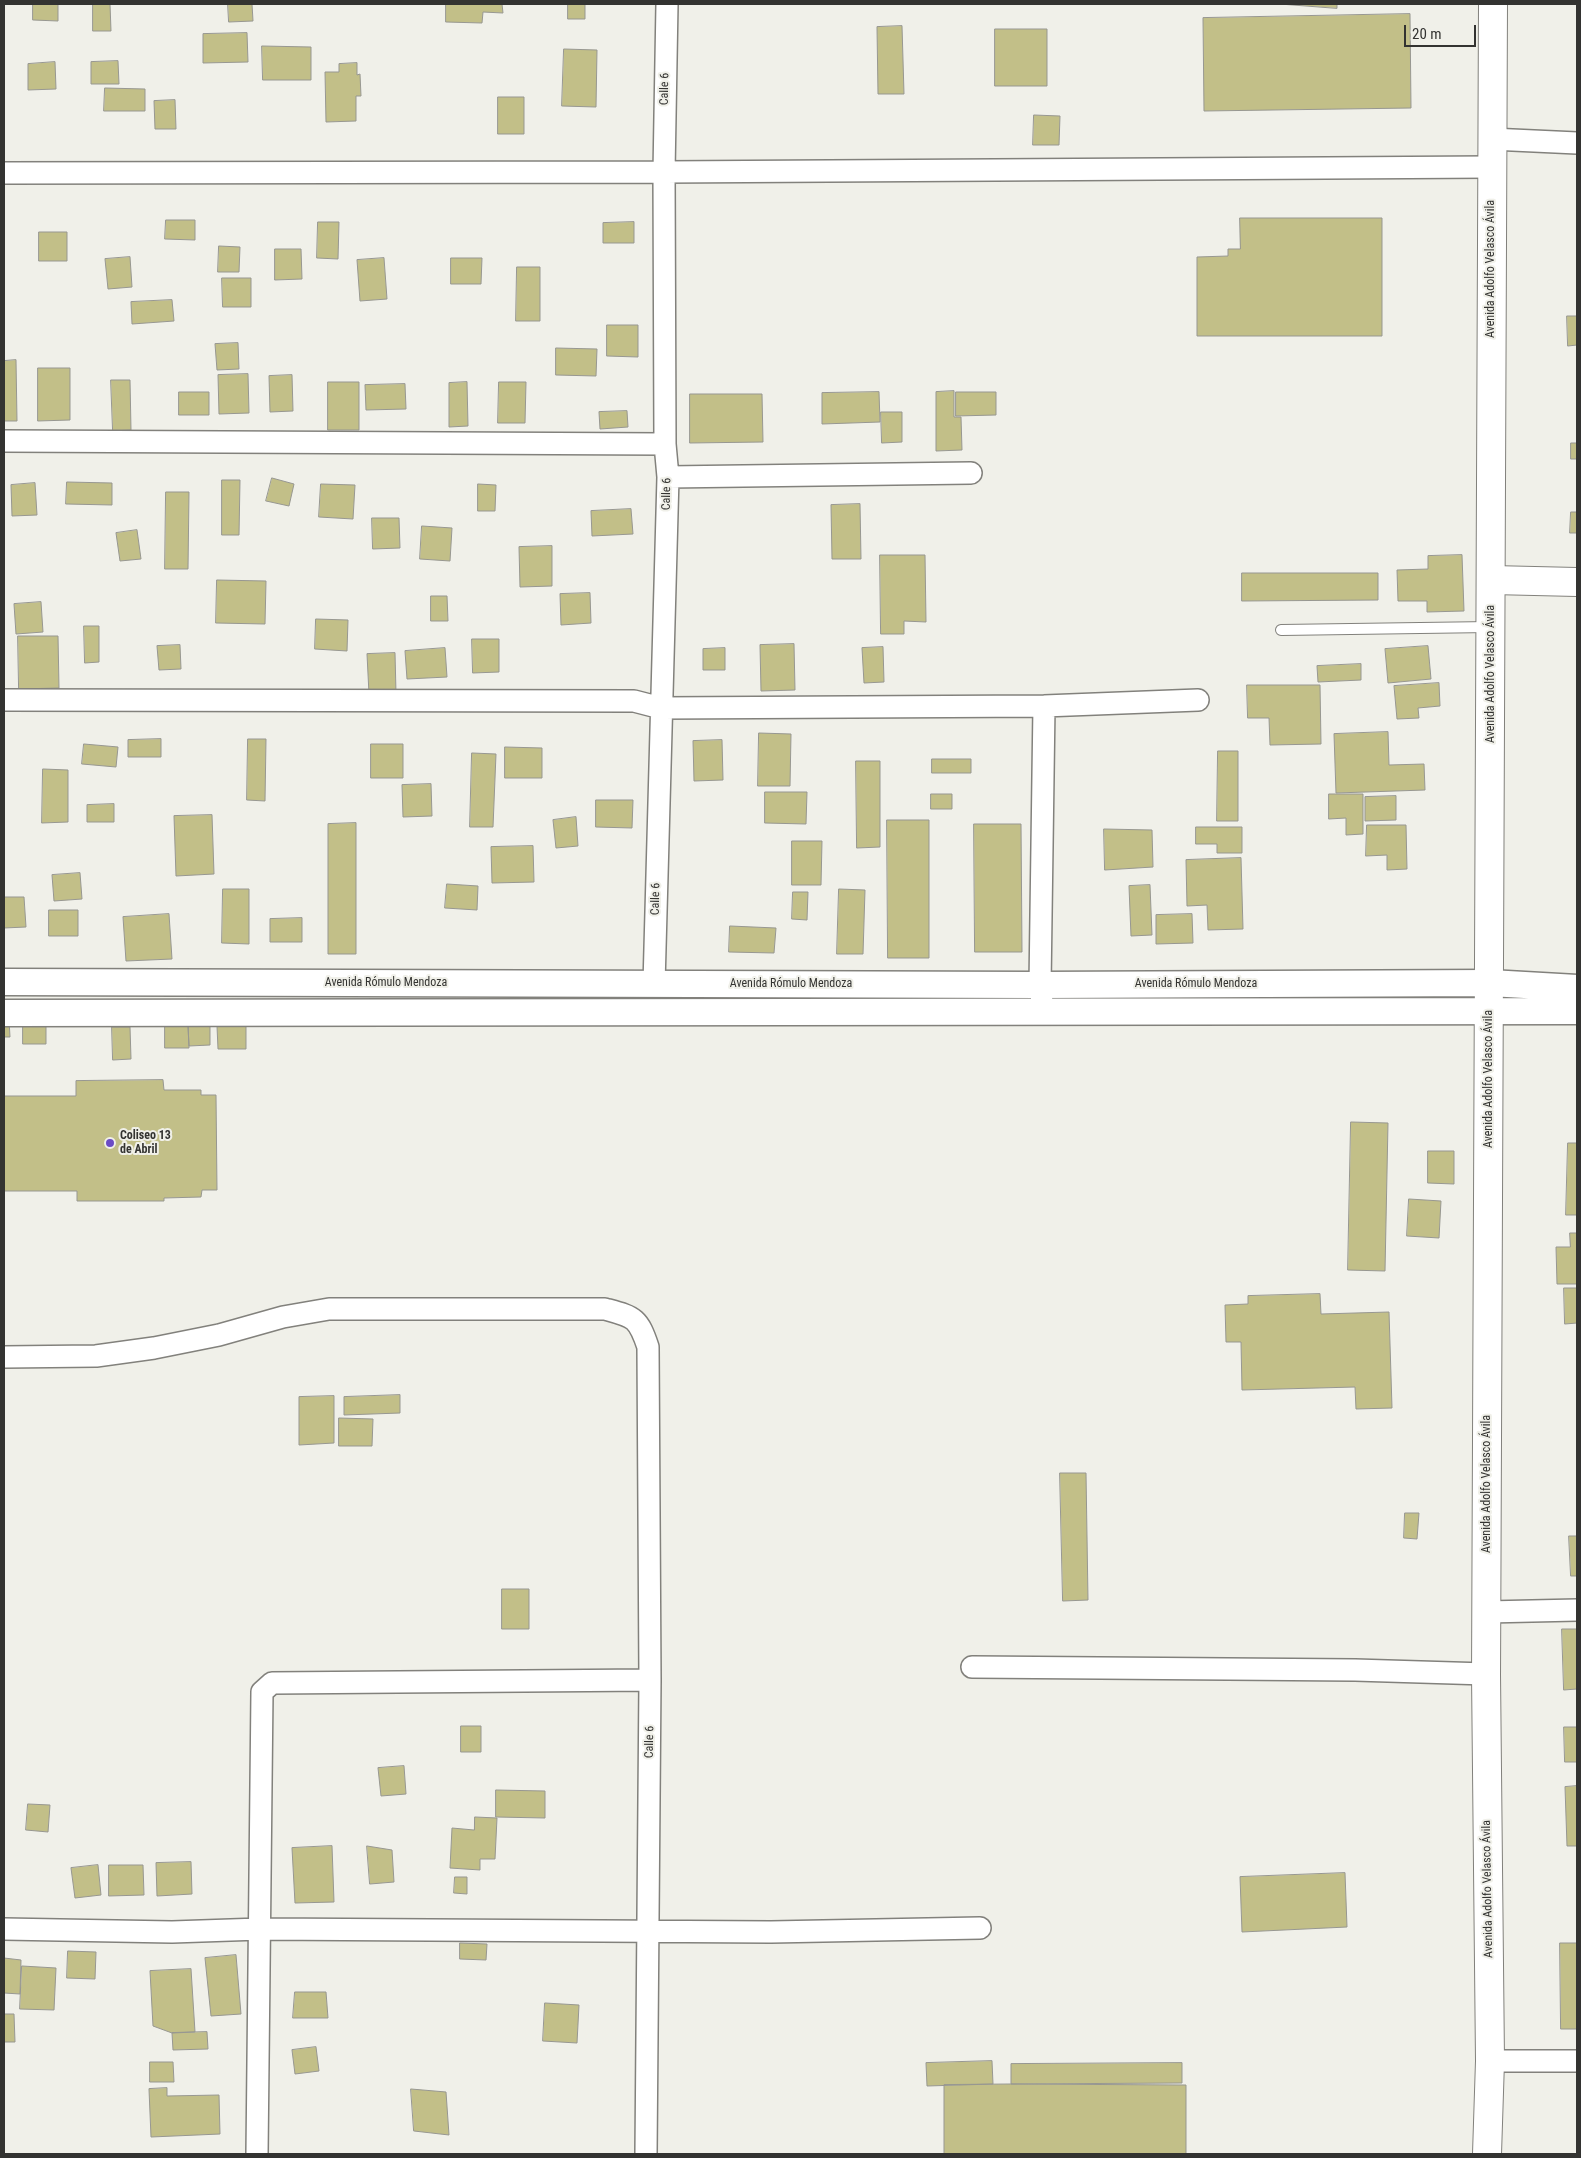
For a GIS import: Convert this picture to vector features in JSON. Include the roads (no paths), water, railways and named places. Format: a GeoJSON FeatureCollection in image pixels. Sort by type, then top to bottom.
{"type":"FeatureCollection","features":[{"type":"Feature","properties":{"kind":"main road","name":"Avenida Adolfo Velasco Ávila"},"geometry":{"type":"LineString","coordinates":[[1487,2154],[1490,2061],[1486,1674],[1493,4]]}},
{"type":"Feature","properties":{"kind":"main road"},"geometry":{"type":"LineString","coordinates":[[1492,580],[1577,582]]}},
{"type":"Feature","properties":{"kind":"street","name":"Calle 6"},"geometry":{"type":"LineString","coordinates":[[654,984],[668,477],[665,444],[664,172],[667,4]]}},
{"type":"Feature","properties":{"kind":"street"},"geometry":{"type":"LineString","coordinates":[[1491,139],[1577,143]]}},
{"type":"Feature","properties":{"kind":"street"},"geometry":{"type":"LineString","coordinates":[[4,173],[664,172],[1491,167]]}},
{"type":"Feature","properties":{"kind":"street"},"geometry":{"type":"LineString","coordinates":[[4,441],[665,444]]}},
{"type":"Feature","properties":{"kind":"street"},"geometry":{"type":"LineString","coordinates":[[668,477],[972,473]]}},
{"type":"Feature","properties":{"kind":"street"},"geometry":{"type":"LineString","coordinates":[[4,700],[634,701],[661,708],[1044,706],[1198,700]]}},
{"type":"Feature","properties":{"kind":"street"},"geometry":{"type":"LineString","coordinates":[[1043,1012],[1040,985],[1044,706]]}},
{"type":"Feature","properties":{"kind":"street","name":"Avenida Rómulo Mendoza"},"geometry":{"type":"LineString","coordinates":[[4,982],[1040,985],[1490,983],[1577,988]]}},
{"type":"Feature","properties":{"kind":"street"},"geometry":{"type":"LineString","coordinates":[[4,1013],[1577,1011]]}},
{"type":"Feature","properties":{"kind":"street","name":"Calle 6"},"geometry":{"type":"LineString","coordinates":[[4,1357],[96,1356],[154,1348],[219,1335],[283,1317],[330,1309],[605,1309],[633,1316],[643,1331],[648,1347],[650,1680],[646,2154]]}},
{"type":"Feature","properties":{"kind":"street"},"geometry":{"type":"LineString","coordinates":[[1487,1612],[1577,1610]]}},
{"type":"Feature","properties":{"kind":"street"},"geometry":{"type":"LineString","coordinates":[[972,1667],[1355,1670],[1486,1674]]}},
{"type":"Feature","properties":{"kind":"street"},"geometry":{"type":"LineString","coordinates":[[257,2154],[262,1692],[272,1683],[650,1680]]}},
{"type":"Feature","properties":{"kind":"street"},"geometry":{"type":"LineString","coordinates":[[4,1929],[172,1932],[260,1929],[771,1932],[980,1928]]}},
{"type":"Feature","properties":{"kind":"street"},"geometry":{"type":"LineString","coordinates":[[1490,2061],[1577,2062]]}},
{"type":"Feature","properties":{"kind":"lane"},"geometry":{"type":"LineString","coordinates":[[1281,630],[1491,626]]}},
{"type":"Feature","properties":{"kind":"place","name":"Coliseo 13 de Abril"},"geometry":{"type":"Point","coordinates":[110,1143]}}]}
